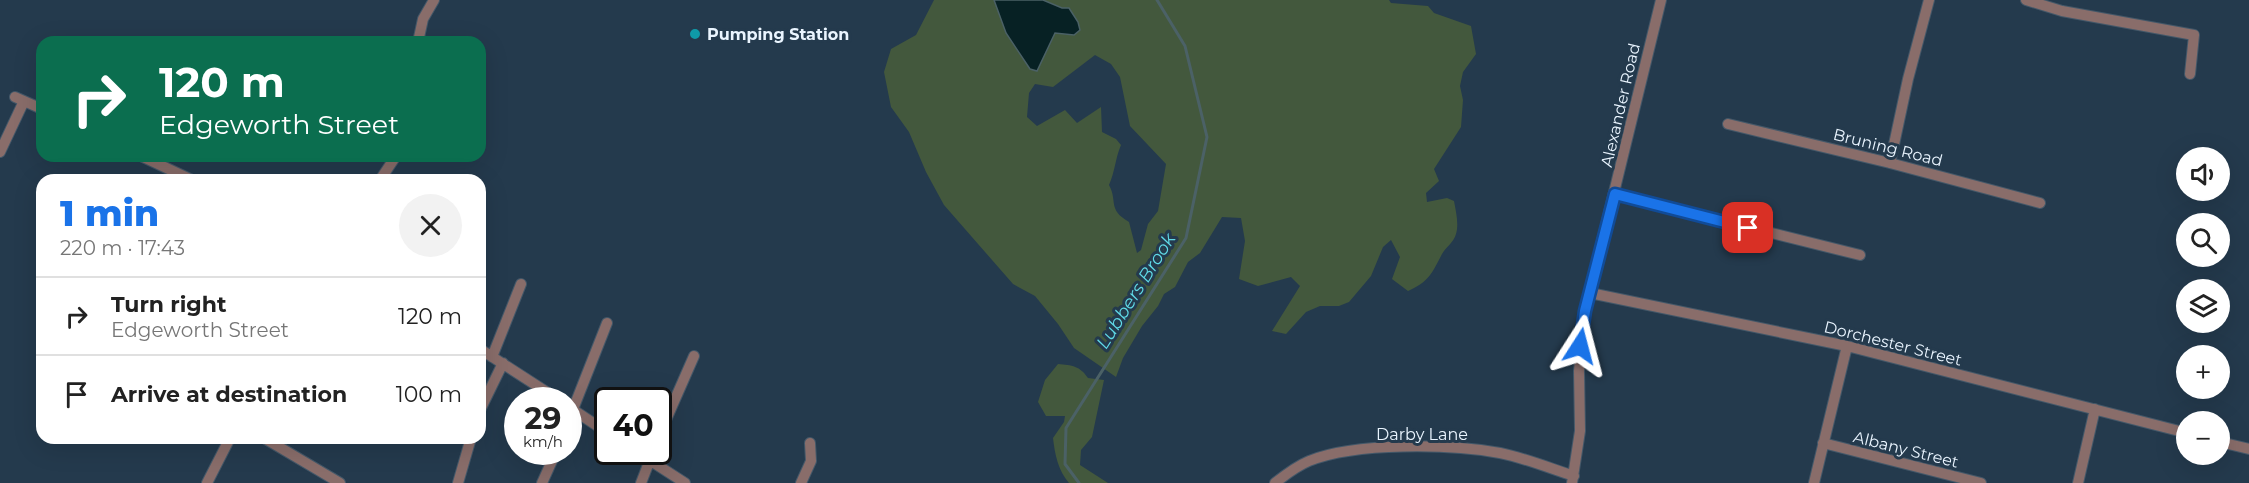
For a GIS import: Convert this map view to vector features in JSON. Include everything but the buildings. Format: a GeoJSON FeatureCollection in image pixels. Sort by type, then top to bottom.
{"type":"FeatureCollection","features":[{"type":"Feature","properties":{"kind":"street"},"geometry":{"type":"LineString","coordinates":[[419,36],[423,19],[434,0]]}},
{"type":"Feature","properties":{"kind":"street","name":"Alexander Road"},"geometry":{"type":"LineString","coordinates":[[1573,480],[1580,431],[1579,371],[1583,322],[1661,0]]}},
{"type":"Feature","properties":{"kind":"street"},"geometry":{"type":"LineString","coordinates":[[1890,163],[1908,79],[1929,0]]}},
{"type":"Feature","properties":{"kind":"street"},"geometry":{"type":"LineString","coordinates":[[2026,0],[2062,11],[2194,35],[2190,74]]}},
{"type":"Feature","properties":{"kind":"street"},"geometry":{"type":"LineString","coordinates":[[0,152],[20,99],[36,106]]}},
{"type":"Feature","properties":{"kind":"street","name":"Bruning Road"},"geometry":{"type":"LineString","coordinates":[[1728,124],[1890,163],[2040,203]]}},
{"type":"Feature","properties":{"kind":"street"},"geometry":{"type":"LineString","coordinates":[[154,162],[179,174]]}},
{"type":"Feature","properties":{"kind":"street"},"geometry":{"type":"LineString","coordinates":[[1615,194],[1860,255]]}},
{"type":"Feature","properties":{"kind":"street"},"geometry":{"type":"LineString","coordinates":[[492,357],[521,284]]}},
{"type":"Feature","properties":{"kind":"street","name":"Dorchester Street"},"geometry":{"type":"LineString","coordinates":[[1590,293],[1847,346],[2176,431]]}},
{"type":"Feature","properties":{"kind":"street"},"geometry":{"type":"LineString","coordinates":[[580,387],[607,323]]}},
{"type":"Feature","properties":{"kind":"street"},"geometry":{"type":"LineString","coordinates":[[1814,483],[1847,346]]}},
{"type":"Feature","properties":{"kind":"street"},"geometry":{"type":"LineString","coordinates":[[486,353],[539,387]]}},
{"type":"Feature","properties":{"kind":"street"},"geometry":{"type":"LineString","coordinates":[[672,406],[694,356]]}},
{"type":"Feature","properties":{"kind":"street"},"geometry":{"type":"LineString","coordinates":[[486,398],[503,363]]}},
{"type":"Feature","properties":{"kind":"street"},"geometry":{"type":"LineString","coordinates":[[2078,483],[2095,409]]}},
{"type":"Feature","properties":{"kind":"street"},"geometry":{"type":"LineString","coordinates":[[801,483],[811,461],[810,443]]}},
{"type":"Feature","properties":{"kind":"street","name":"Albany Street"},"geometry":{"type":"LineString","coordinates":[[1823,443],[1981,483]]}},
{"type":"Feature","properties":{"kind":"street"},"geometry":{"type":"LineString","coordinates":[[207,483],[227,444]]}},
{"type":"Feature","properties":{"kind":"street"},"geometry":{"type":"LineString","coordinates":[[274,444],[340,483]]}},
{"type":"Feature","properties":{"kind":"street"},"geometry":{"type":"LineString","coordinates":[[458,483],[469,444]]}},
{"type":"Feature","properties":{"kind":"street"},"geometry":{"type":"LineString","coordinates":[[2230,444],[2249,449]]}},
{"type":"Feature","properties":{"kind":"street","name":"Darby Lane"},"geometry":{"type":"LineString","coordinates":[[1275,483],[1308,461],[1331,454],[1432,446],[1462,447],[1502,453],[1573,480]]}},
{"type":"Feature","properties":{"kind":"street"},"geometry":{"type":"LineString","coordinates":[[542,483],[550,465]]}},
{"type":"Feature","properties":{"kind":"street"},"geometry":{"type":"LineString","coordinates":[[641,483],[648,465]]}},
{"type":"Feature","properties":{"kind":"street"},"geometry":{"type":"LineString","coordinates":[[662,465],[685,483]]}},
{"type":"Feature","properties":{"kind":"green space"},"geometry":{"type":"Polygon","coordinates":[[[934,0],[994,0],[1006,33],[1030,69],[1046,53],[1055,33],[1074,35],[1069,8],[1062,8],[1043,0],[1389,0],[1391,3],[1428,6],[1434,13],[1471,26],[1476,54],[1463,72],[1460,86],[1463,100],[1461,127],[1434,169],[1439,181],[1426,193],[1427,202],[1447,198],[1454,201],[1457,222],[1455,237],[1429,276],[1421,284],[1408,291],[1392,279],[1400,257],[1391,240],[1383,247],[1371,276],[1349,302],[1339,306],[1320,306],[1306,312],[1286,334],[1272,331],[1300,286],[1291,277],[1258,286],[1239,279],[1245,241],[1241,218],[1222,217],[1200,253],[1188,262],[1175,287],[1164,294],[1158,306],[1142,326],[1123,358],[1116,377],[1074,348],[1035,296],[1013,284],[944,205],[926,172],[909,132],[891,107],[884,72],[891,49],[916,35],[934,0]],[[1095,55],[1053,87],[1035,84],[1029,93],[1027,117],[1037,126],[1065,110],[1077,123],[1101,107],[1102,132],[1116,139],[1121,145],[1109,185],[1115,209],[1129,222],[1137,253],[1141,250],[1148,224],[1158,211],[1166,164],[1130,126],[1120,77],[1111,64],[1095,55]]]}},
{"type":"Feature","properties":{"kind":"green space"},"geometry":{"type":"Polygon","coordinates":[[[1058,364],[1075,367],[1088,378],[1104,380],[1092,437],[1081,450],[1080,465],[1108,483],[1069,483],[1060,468],[1053,438],[1064,422],[1065,416],[1046,416],[1038,402],[1045,380],[1058,364]]]}},
{"type":"Feature","properties":{"kind":"shaded area"},"geometry":{"type":"Polygon","coordinates":[[[994,0],[1043,0],[1062,8],[1069,8],[1080,30],[1074,35],[1055,33],[1037,71],[1030,69],[1006,33],[994,0]]]}},
{"type":"Feature","properties":{"kind":"waterway","name":"Lubbers Brook"},"geometry":{"type":"LineString","coordinates":[[1079,483],[1065,464],[1066,428],[1186,238],[1207,137],[1185,46],[1157,0]]}},
{"type":"Feature","properties":{"kind":"place","name":"Pumping Station"},"geometry":{"type":"Point","coordinates":[695,34]}},
{"type":"Feature","properties":{"kind":"route"},"geometry":{"type":"LineString","coordinates":[[1580,346],[1585,311],[1615,194],[1748,228]]}}]}
